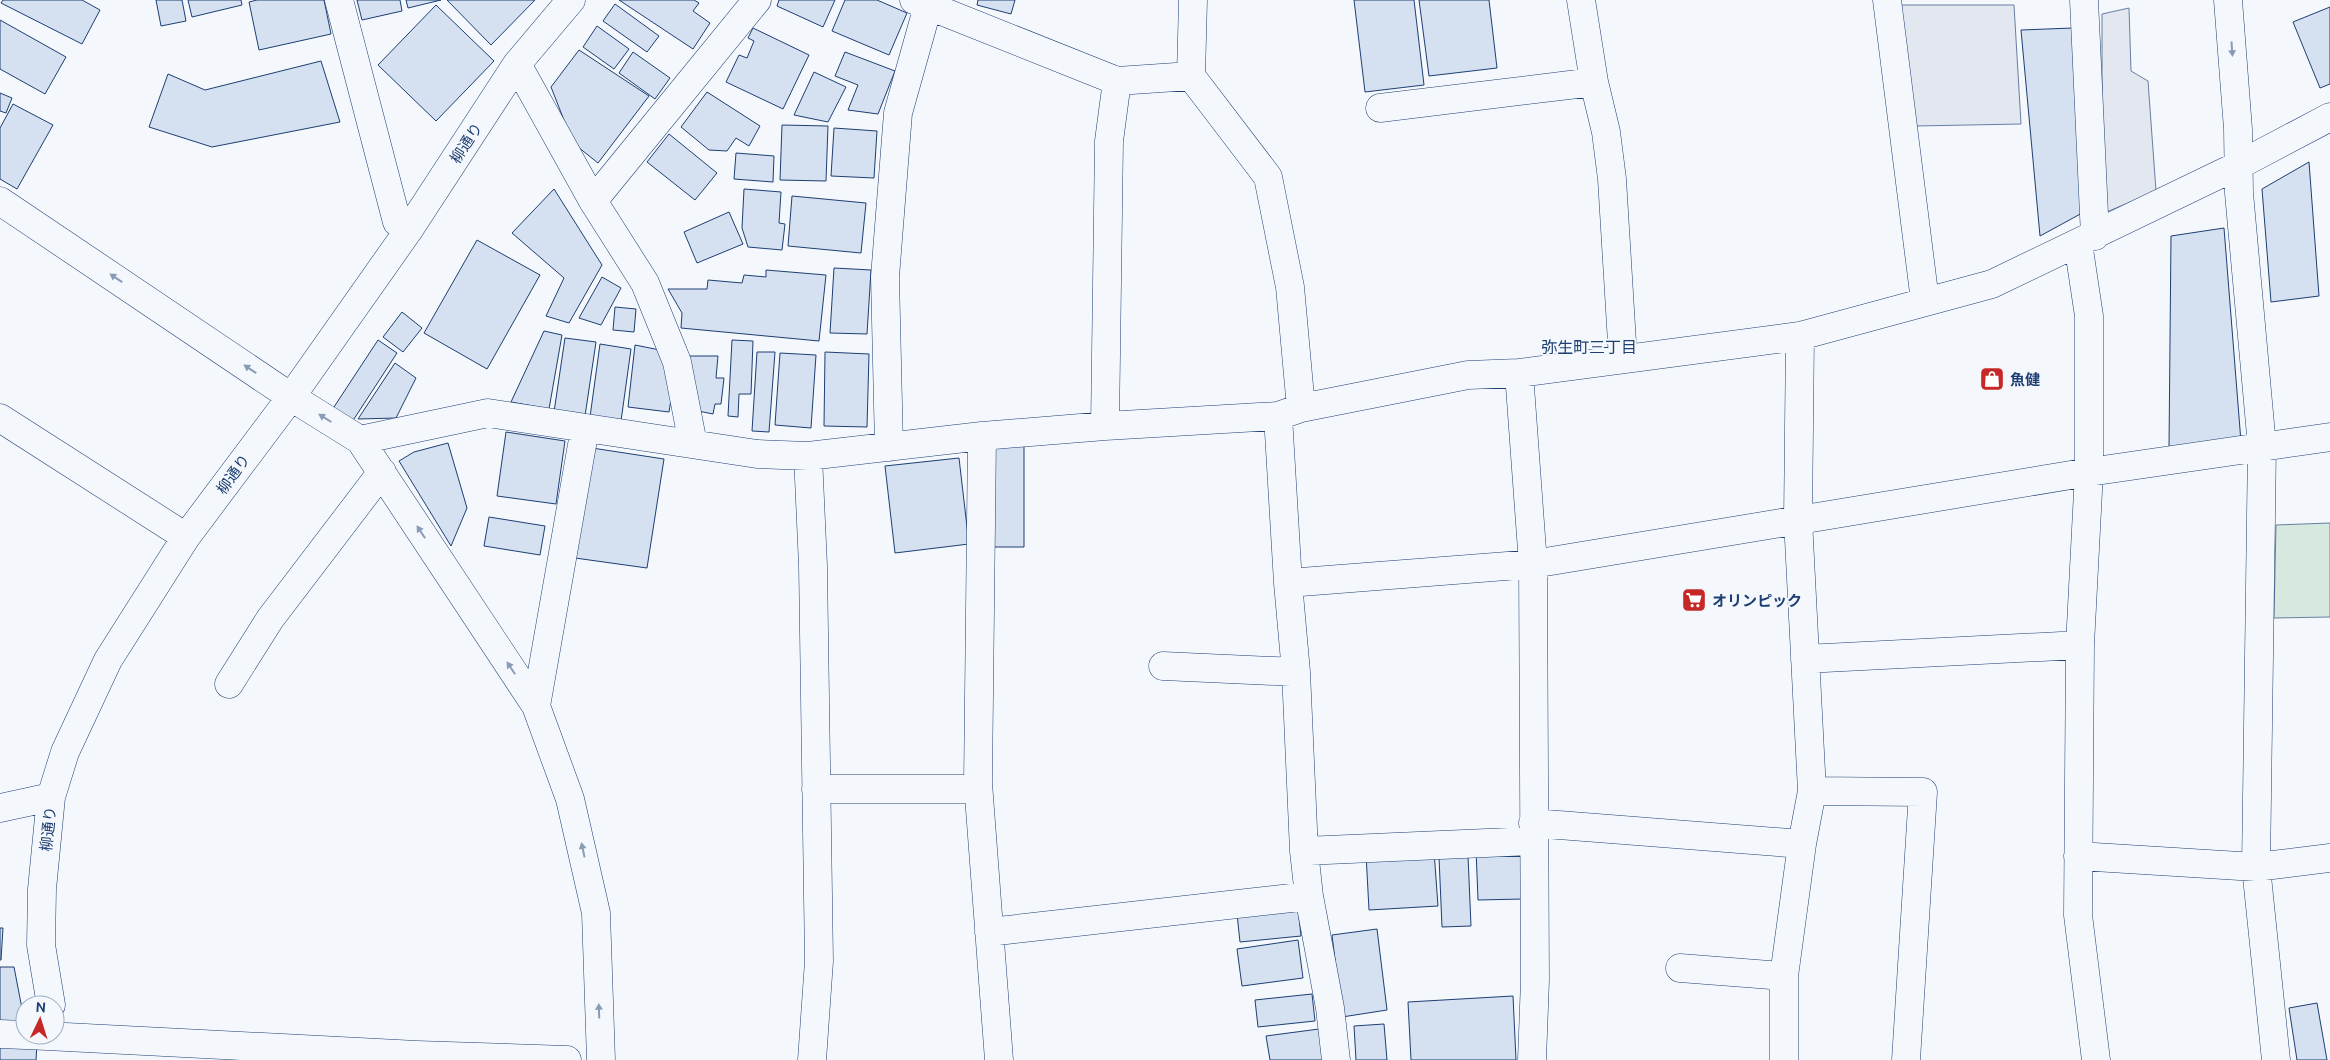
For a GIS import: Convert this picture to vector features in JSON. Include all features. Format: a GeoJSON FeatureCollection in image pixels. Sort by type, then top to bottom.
{"type":"FeatureCollection","features":[{"type":"Feature","properties":{"kind":"street"},"geometry":{"type":"LineString","coordinates":[[339,0],[397,222],[408,231]]}},
{"type":"Feature","properties":{"kind":"street","name":"柳通り"},"geometry":{"type":"LineString","coordinates":[[49,995],[41,945],[42,890],[51,796],[65,752],[108,660],[186,537],[291,396],[408,231],[517,64],[571,0]]}},
{"type":"Feature","properties":{"kind":"street"},"geometry":{"type":"LineString","coordinates":[[593,201],[757,0]]}},
{"type":"Feature","properties":{"kind":"street"},"geometry":{"type":"LineString","coordinates":[[1193,0],[1191,76],[1268,177],[1290,287],[1288,583],[1296,672],[1304,851],[1309,896],[1330,1008],[1336,1060]]}},
{"type":"Feature","properties":{"kind":"street"},"geometry":{"type":"LineString","coordinates":[[1581,0],[1594,82],[1606,132],[1612,179],[1623,359]]}},
{"type":"Feature","properties":{"kind":"street"},"geometry":{"type":"LineString","coordinates":[[1887,0],[1925,301]]}},
{"type":"Feature","properties":{"kind":"street"},"geometry":{"type":"LineString","coordinates":[[2084,0],[2086,240],[2089,316],[2088,472],[2080,645],[2078,915],[2096,1060]]}},
{"type":"Feature","properties":{"kind":"street"},"geometry":{"type":"LineString","coordinates":[[2228,0],[2239,164],[2239,194],[2262,446],[2256,867],[2276,1060]]}},
{"type":"Feature","properties":{"kind":"street"},"geometry":{"type":"LineString","coordinates":[[889,447],[885,276],[897,123],[921,3],[1117,81],[1191,76]]}},
{"type":"Feature","properties":{"kind":"street"},"geometry":{"type":"LineString","coordinates":[[517,64],[593,201],[645,283],[677,362],[693,444]]}},
{"type":"Feature","properties":{"kind":"street"},"geometry":{"type":"LineString","coordinates":[[1105,426],[1109,141],[1117,81]]}},
{"type":"Feature","properties":{"kind":"street"},"geometry":{"type":"LineString","coordinates":[[1380,108],[1594,82]]}},
{"type":"Feature","properties":{"kind":"street"},"geometry":{"type":"LineString","coordinates":[[360,440],[488,413],[757,454],[808,456],[982,436],[1290,412],[1468,374],[1519,373],[1800,336],[1992,284],[2086,240],[2330,117]]}},
{"type":"Feature","properties":{"kind":"street"},"geometry":{"type":"LineString","coordinates":[[0,201],[291,396],[360,440],[536,706],[570,799],[596,913],[601,1060]]}},
{"type":"Feature","properties":{"kind":"street"},"geometry":{"type":"LineString","coordinates":[[1784,1060],[1784,976],[1802,844],[1812,791],[1798,520],[1800,336]]}},
{"type":"Feature","properties":{"kind":"street"},"geometry":{"type":"LineString","coordinates":[[1519,373],[1534,564],[1534,980],[1532,1060]]}},
{"type":"Feature","properties":{"kind":"street"},"geometry":{"type":"LineString","coordinates":[[0,418],[186,537]]}},
{"type":"Feature","properties":{"kind":"street"},"geometry":{"type":"LineString","coordinates":[[536,706],[584,428]]}},
{"type":"Feature","properties":{"kind":"street"},"geometry":{"type":"LineString","coordinates":[[982,436],[978,789],[999,1060]]}},
{"type":"Feature","properties":{"kind":"street"},"geometry":{"type":"LineString","coordinates":[[1288,583],[1534,564],[2088,472],[2330,437]]}},
{"type":"Feature","properties":{"kind":"street"},"geometry":{"type":"LineString","coordinates":[[808,456],[813,566],[819,961],[812,1060]]}},
{"type":"Feature","properties":{"kind":"street"},"geometry":{"type":"LineString","coordinates":[[229,684],[270,619],[382,472]]}},
{"type":"Feature","properties":{"kind":"street"},"geometry":{"type":"LineString","coordinates":[[1805,659],[2080,645]]}},
{"type":"Feature","properties":{"kind":"street"},"geometry":{"type":"LineString","coordinates":[[1163,666],[1296,672]]}},
{"type":"Feature","properties":{"kind":"street"},"geometry":{"type":"LineString","coordinates":[[816,789],[978,789]]}},
{"type":"Feature","properties":{"kind":"street"},"geometry":{"type":"LineString","coordinates":[[1812,791],[1923,792],[1906,1060]]}},
{"type":"Feature","properties":{"kind":"street"},"geometry":{"type":"LineString","coordinates":[[0,808],[51,796]]}},
{"type":"Feature","properties":{"kind":"street"},"geometry":{"type":"LineString","coordinates":[[1304,851],[1533,832],[1802,844]]}},
{"type":"Feature","properties":{"kind":"street"},"geometry":{"type":"LineString","coordinates":[[2078,856],[2256,867],[2330,858]]}},
{"type":"Feature","properties":{"kind":"street"},"geometry":{"type":"LineString","coordinates":[[989,932],[1309,896]]}},
{"type":"Feature","properties":{"kind":"street"},"geometry":{"type":"LineString","coordinates":[[1680,968],[1784,976]]}},
{"type":"Feature","properties":{"kind":"street"},"geometry":{"type":"LineString","coordinates":[[0,1034],[15,1035]]}},
{"type":"Feature","properties":{"kind":"street"},"geometry":{"type":"LineString","coordinates":[[65,1042],[417,1058],[567,1060]]}},
{"type":"Feature","properties":{"kind":"shaded area"},"geometry":{"type":"Polygon","coordinates":[[[1894,5],[2014,5],[2021,124],[1916,126],[1894,5]]]}},
{"type":"Feature","properties":{"kind":"shaded area"},"geometry":{"type":"Polygon","coordinates":[[[2129,8],[2131,71],[2148,81],[2156,191],[2102,214],[2102,14],[2129,8]]]}},
{"type":"Feature","properties":{"kind":"shaded area"},"geometry":{"type":"Polygon","coordinates":[[[2330,523],[2330,617],[2274,618],[2276,525],[2330,523]]]}},
{"type":"Feature","properties":{"kind":"building"},"geometry":{"type":"Polygon","coordinates":[[[3,0],[82,0],[100,10],[82,44],[1,3],[3,0]]]}},
{"type":"Feature","properties":{"kind":"building"},"geometry":{"type":"Polygon","coordinates":[[[156,0],[182,0],[186,21],[161,26],[156,0]]]}},
{"type":"Feature","properties":{"kind":"building"},"geometry":{"type":"Polygon","coordinates":[[[188,0],[241,0],[242,5],[192,17],[188,0]]]}},
{"type":"Feature","properties":{"kind":"building"},"geometry":{"type":"Polygon","coordinates":[[[257,0],[324,0],[331,34],[259,50],[249,2],[257,0]]]}},
{"type":"Feature","properties":{"kind":"building"},"geometry":{"type":"Polygon","coordinates":[[[357,0],[400,0],[402,11],[362,20],[357,0]]]}},
{"type":"Feature","properties":{"kind":"building"},"geometry":{"type":"Polygon","coordinates":[[[406,0],[441,0],[408,8],[406,0]]]}},
{"type":"Feature","properties":{"kind":"building"},"geometry":{"type":"Polygon","coordinates":[[[447,0],[535,0],[491,45],[447,0]]]}},
{"type":"Feature","properties":{"kind":"building"},"geometry":{"type":"Polygon","coordinates":[[[619,0],[694,0],[699,3],[693,11],[710,23],[693,49],[619,0]]]}},
{"type":"Feature","properties":{"kind":"building"},"geometry":{"type":"Polygon","coordinates":[[[779,0],[835,0],[823,27],[777,6],[779,0]]]}},
{"type":"Feature","properties":{"kind":"building"},"geometry":{"type":"Polygon","coordinates":[[[845,0],[877,0],[907,13],[889,55],[832,31],[845,0]]]}},
{"type":"Feature","properties":{"kind":"building"},"geometry":{"type":"Polygon","coordinates":[[[978,0],[1015,0],[1011,14],[977,5],[978,0]]]}},
{"type":"Feature","properties":{"kind":"building"},"geometry":{"type":"Polygon","coordinates":[[[1354,0],[1414,0],[1424,85],[1365,92],[1354,0]]]}},
{"type":"Feature","properties":{"kind":"building"},"geometry":{"type":"Polygon","coordinates":[[[1419,0],[1489,0],[1497,68],[1429,76],[1419,0]]]}},
{"type":"Feature","properties":{"kind":"building"},"geometry":{"type":"Polygon","coordinates":[[[615,4],[659,36],[647,52],[603,21],[615,4]]]}},
{"type":"Feature","properties":{"kind":"building"},"geometry":{"type":"Polygon","coordinates":[[[436,5],[494,61],[436,121],[378,65],[436,5]]]}},
{"type":"Feature","properties":{"kind":"building"},"geometry":{"type":"Polygon","coordinates":[[[2330,7],[2330,84],[2320,88],[2293,22],[2330,7]]]}},
{"type":"Feature","properties":{"kind":"building"},"geometry":{"type":"Polygon","coordinates":[[[0,20],[66,57],[45,94],[0,69],[0,20]]]}},
{"type":"Feature","properties":{"kind":"building"},"geometry":{"type":"Polygon","coordinates":[[[597,26],[629,49],[614,69],[583,47],[597,26]]]}},
{"type":"Feature","properties":{"kind":"building"},"geometry":{"type":"Polygon","coordinates":[[[753,28],[809,55],[783,109],[726,82],[739,55],[747,58],[754,41],[748,38],[753,28]]]}},
{"type":"Feature","properties":{"kind":"building"},"geometry":{"type":"Polygon","coordinates":[[[2073,28],[2084,212],[2040,236],[2021,30],[2073,28]]]}},
{"type":"Feature","properties":{"kind":"building"},"geometry":{"type":"Polygon","coordinates":[[[579,50],[649,96],[598,163],[573,143],[551,87],[579,50]]]}},
{"type":"Feature","properties":{"kind":"building"},"geometry":{"type":"Polygon","coordinates":[[[633,52],[670,78],[655,99],[619,73],[633,52]]]}},
{"type":"Feature","properties":{"kind":"building"},"geometry":{"type":"Polygon","coordinates":[[[845,52],[895,71],[878,114],[848,110],[858,85],[835,76],[845,52]]]}},
{"type":"Feature","properties":{"kind":"building"},"geometry":{"type":"Polygon","coordinates":[[[321,61],[340,122],[212,147],[149,127],[168,74],[205,90],[321,61]]]}},
{"type":"Feature","properties":{"kind":"building"},"geometry":{"type":"Polygon","coordinates":[[[814,72],[846,87],[828,122],[794,115],[814,72]]]}},
{"type":"Feature","properties":{"kind":"building"},"geometry":{"type":"Polygon","coordinates":[[[707,92],[760,126],[749,146],[736,138],[727,151],[709,150],[681,127],[707,92]]]}},
{"type":"Feature","properties":{"kind":"building"},"geometry":{"type":"Polygon","coordinates":[[[0,93],[12,98],[6,113],[0,111],[0,93]]]}},
{"type":"Feature","properties":{"kind":"building"},"geometry":{"type":"Polygon","coordinates":[[[13,104],[53,125],[17,189],[0,179],[0,128],[13,104]]]}},
{"type":"Feature","properties":{"kind":"building"},"geometry":{"type":"Polygon","coordinates":[[[782,125],[828,126],[826,181],[780,180],[782,125]]]}},
{"type":"Feature","properties":{"kind":"building"},"geometry":{"type":"Polygon","coordinates":[[[834,128],[877,131],[874,178],[831,176],[834,128]]]}},
{"type":"Feature","properties":{"kind":"building"},"geometry":{"type":"Polygon","coordinates":[[[669,134],[717,173],[695,200],[647,162],[669,134]]]}},
{"type":"Feature","properties":{"kind":"building"},"geometry":{"type":"Polygon","coordinates":[[[736,153],[774,156],[773,182],[734,179],[736,153]]]}},
{"type":"Feature","properties":{"kind":"building"},"geometry":{"type":"Polygon","coordinates":[[[2309,162],[2319,296],[2271,302],[2262,189],[2309,162]]]}},
{"type":"Feature","properties":{"kind":"building"},"geometry":{"type":"Polygon","coordinates":[[[554,189],[602,265],[569,323],[546,316],[564,278],[512,233],[554,189]]]}},
{"type":"Feature","properties":{"kind":"building"},"geometry":{"type":"Polygon","coordinates":[[[744,189],[781,192],[779,223],[785,224],[782,250],[748,247],[742,228],[744,189]]]}},
{"type":"Feature","properties":{"kind":"building"},"geometry":{"type":"Polygon","coordinates":[[[792,196],[866,203],[861,253],[788,246],[792,196]]]}},
{"type":"Feature","properties":{"kind":"building"},"geometry":{"type":"Polygon","coordinates":[[[729,212],[743,244],[697,263],[684,232],[729,212]]]}},
{"type":"Feature","properties":{"kind":"building"},"geometry":{"type":"Polygon","coordinates":[[[2224,228],[2241,442],[2169,448],[2171,236],[2224,228]]]}},
{"type":"Feature","properties":{"kind":"building"},"geometry":{"type":"Polygon","coordinates":[[[477,240],[540,275],[487,369],[424,333],[477,240]]]}},
{"type":"Feature","properties":{"kind":"building"},"geometry":{"type":"Polygon","coordinates":[[[834,268],[871,270],[867,334],[830,333],[834,268]]]}},
{"type":"Feature","properties":{"kind":"building"},"geometry":{"type":"Polygon","coordinates":[[[766,270],[826,275],[819,341],[681,328],[682,313],[668,289],[707,289],[708,280],[742,283],[744,275],[766,277],[766,270]]]}},
{"type":"Feature","properties":{"kind":"building"},"geometry":{"type":"Polygon","coordinates":[[[602,277],[621,288],[601,325],[579,318],[602,277]]]}},
{"type":"Feature","properties":{"kind":"building"},"geometry":{"type":"Polygon","coordinates":[[[615,307],[636,309],[634,332],[613,330],[615,307]]]}},
{"type":"Feature","properties":{"kind":"building"},"geometry":{"type":"Polygon","coordinates":[[[402,312],[422,328],[403,352],[383,337],[402,312]]]}},
{"type":"Feature","properties":{"kind":"building"},"geometry":{"type":"Polygon","coordinates":[[[544,331],[562,335],[549,409],[511,402],[544,331]]]}},
{"type":"Feature","properties":{"kind":"building"},"geometry":{"type":"Polygon","coordinates":[[[565,338],[596,342],[585,416],[554,412],[565,338]]]}},
{"type":"Feature","properties":{"kind":"building"},"geometry":{"type":"Polygon","coordinates":[[[378,340],[397,353],[352,422],[332,410],[378,340]]]}},
{"type":"Feature","properties":{"kind":"building"},"geometry":{"type":"Polygon","coordinates":[[[732,340],[753,341],[751,394],[739,394],[738,417],[728,416],[732,340]]]}},
{"type":"Feature","properties":{"kind":"building"},"geometry":{"type":"Polygon","coordinates":[[[600,344],[631,349],[621,421],[590,417],[600,344]]]}},
{"type":"Feature","properties":{"kind":"building"},"geometry":{"type":"Polygon","coordinates":[[[635,345],[660,350],[673,387],[669,412],[628,407],[635,345]]]}},
{"type":"Feature","properties":{"kind":"building"},"geometry":{"type":"Polygon","coordinates":[[[757,352],[775,352],[769,432],[752,431],[757,352]]]}},
{"type":"Feature","properties":{"kind":"building"},"geometry":{"type":"Polygon","coordinates":[[[825,352],[869,354],[867,427],[824,426],[825,352]]]}},
{"type":"Feature","properties":{"kind":"building"},"geometry":{"type":"Polygon","coordinates":[[[780,353],[816,355],[811,428],[775,425],[780,353]]]}},
{"type":"Feature","properties":{"kind":"building"},"geometry":{"type":"Polygon","coordinates":[[[686,356],[718,356],[716,378],[724,378],[721,404],[715,404],[713,414],[698,411],[686,356]]]}},
{"type":"Feature","properties":{"kind":"building"},"geometry":{"type":"Polygon","coordinates":[[[395,363],[416,378],[396,418],[358,419],[395,363]]]}},
{"type":"Feature","properties":{"kind":"building"},"geometry":{"type":"Polygon","coordinates":[[[506,432],[565,441],[556,504],[497,496],[506,432]]]}},
{"type":"Feature","properties":{"kind":"building"},"geometry":{"type":"Polygon","coordinates":[[[448,443],[467,508],[451,546],[399,461],[414,452],[448,443]]]}},
{"type":"Feature","properties":{"kind":"building"},"geometry":{"type":"Polygon","coordinates":[[[993,446],[1024,446],[1024,547],[993,547],[993,446]]]}},
{"type":"Feature","properties":{"kind":"building"},"geometry":{"type":"Polygon","coordinates":[[[592,448],[664,459],[647,568],[575,558],[592,448]]]}},
{"type":"Feature","properties":{"kind":"building"},"geometry":{"type":"Polygon","coordinates":[[[959,458],[969,544],[895,553],[885,466],[959,458]]]}},
{"type":"Feature","properties":{"kind":"building"},"geometry":{"type":"Polygon","coordinates":[[[489,517],[545,526],[540,555],[484,546],[489,517]]]}},
{"type":"Feature","properties":{"kind":"building"},"geometry":{"type":"Polygon","coordinates":[[[1522,848],[1523,899],[1478,900],[1476,849],[1522,848]]]}},
{"type":"Feature","properties":{"kind":"building"},"geometry":{"type":"Polygon","coordinates":[[[1434,851],[1438,906],[1369,910],[1366,854],[1434,851]]]}},
{"type":"Feature","properties":{"kind":"building"},"geometry":{"type":"Polygon","coordinates":[[[1468,856],[1471,926],[1442,927],[1439,857],[1468,856]]]}},
{"type":"Feature","properties":{"kind":"building"},"geometry":{"type":"Polygon","coordinates":[[[1298,908],[1301,936],[1240,942],[1237,914],[1298,908]]]}},
{"type":"Feature","properties":{"kind":"building"},"geometry":{"type":"Polygon","coordinates":[[[0,928],[3,928],[1,960],[0,960],[0,928]]]}},
{"type":"Feature","properties":{"kind":"building"},"geometry":{"type":"Polygon","coordinates":[[[1377,929],[1387,1010],[1342,1017],[1332,935],[1377,929]]]}},
{"type":"Feature","properties":{"kind":"building"},"geometry":{"type":"Polygon","coordinates":[[[1298,940],[1303,978],[1242,986],[1237,949],[1298,940]]]}},
{"type":"Feature","properties":{"kind":"building"},"geometry":{"type":"Polygon","coordinates":[[[0,967],[14,967],[19,995],[15,995],[15,1024],[0,1024],[0,967]]]}},
{"type":"Feature","properties":{"kind":"building"},"geometry":{"type":"Polygon","coordinates":[[[1312,994],[1315,1021],[1258,1027],[1255,1000],[1312,994]]]}},
{"type":"Feature","properties":{"kind":"building"},"geometry":{"type":"Polygon","coordinates":[[[1513,996],[1516,1060],[1411,1060],[1408,1002],[1513,996]]]}},
{"type":"Feature","properties":{"kind":"building"},"geometry":{"type":"Polygon","coordinates":[[[2317,1003],[2327,1060],[2297,1060],[2289,1008],[2317,1003]]]}},
{"type":"Feature","properties":{"kind":"building"},"geometry":{"type":"Polygon","coordinates":[[[1384,1024],[1387,1060],[1356,1060],[1354,1026],[1384,1024]]]}},
{"type":"Feature","properties":{"kind":"building"},"geometry":{"type":"Polygon","coordinates":[[[1319,1029],[1323,1060],[1270,1060],[1266,1036],[1319,1029]]]}},
{"type":"Feature","properties":{"kind":"building"},"geometry":{"type":"Polygon","coordinates":[[[0,1041],[15,1042],[15,1045],[37,1045],[36,1060],[0,1060],[0,1041]]]}},
{"type":"Feature","properties":{"kind":"place","name":"魚健"},"geometry":{"type":"Point","coordinates":[1992,379]}},
{"type":"Feature","properties":{"kind":"place","name":"オリンピック"},"geometry":{"type":"Point","coordinates":[1694,600]}},
{"type":"Feature","properties":{"kind":"district","name":"弥生町三丁目"},"geometry":{"type":"Point","coordinates":[1589,347]}}]}
